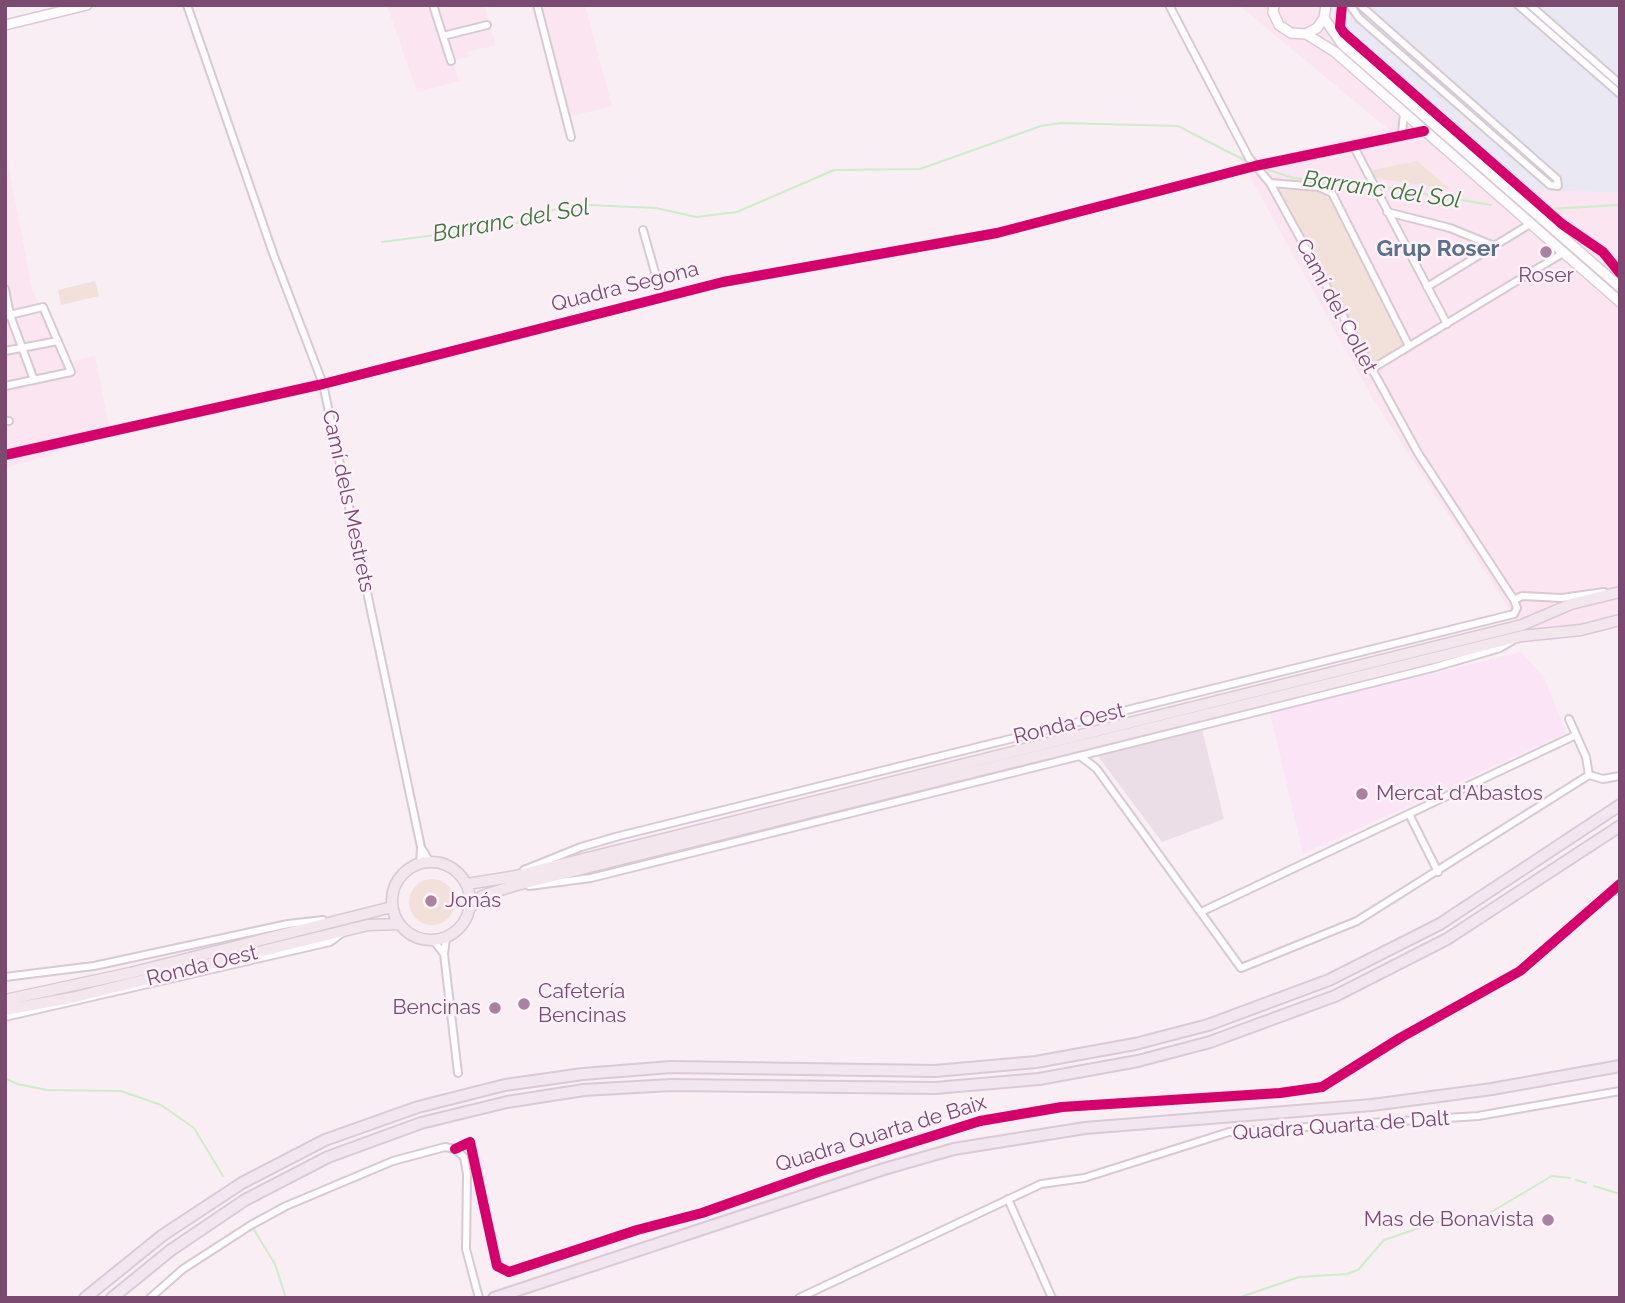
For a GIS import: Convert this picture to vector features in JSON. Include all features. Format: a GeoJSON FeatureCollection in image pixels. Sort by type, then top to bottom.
{"type":"FeatureCollection","features":[{"type":"Feature","properties":{"kind":"highway"},"geometry":{"type":"LineString","coordinates":[[85,1298],[163,1235],[242,1183],[325,1140],[418,1107],[505,1085],[583,1074],[671,1067],[935,1071],[1036,1062],[1135,1044],[1208,1025],[1329,981],[1440,924],[1620,805]]}},
{"type":"Feature","properties":{"kind":"highway"},"geometry":{"type":"LineString","coordinates":[[112,1298],[171,1250],[245,1200],[328,1157],[421,1124],[507,1102],[583,1090],[671,1084],[935,1088],[1039,1079],[1138,1060],[1210,1042],[1335,996],[1447,939],[1620,826]]}},
{"type":"Feature","properties":{"kind":"highway"},"geometry":{"type":"LineString","coordinates":[[494,1298],[884,1169],[954,1149],[1085,1128],[1372,1105],[1492,1089],[1620,1066]]}},
{"type":"Feature","properties":{"kind":"main road"},"geometry":{"type":"LineString","coordinates":[[5,25],[87,5]]}},
{"type":"Feature","properties":{"kind":"main road"},"geometry":{"type":"LineString","coordinates":[[1274,5],[1273,12],[1279,25],[1291,33],[1306,34],[1335,52],[1620,302]]}},
{"type":"Feature","properties":{"kind":"main road"},"geometry":{"type":"LineString","coordinates":[[1306,34],[1317,28],[1324,18],[1326,5]]}},
{"type":"Feature","properties":{"kind":"main road"},"geometry":{"type":"LineString","coordinates":[[1324,18],[1342,44],[1620,287]]}},
{"type":"Feature","properties":{"kind":"main road","name":"Ronda Oest"},"geometry":{"type":"LineString","coordinates":[[471,907],[482,896],[512,882],[1513,628],[1571,604],[1620,592]]}},
{"type":"Feature","properties":{"kind":"main road","name":"Ronda Oest"},"geometry":{"type":"LineString","coordinates":[[467,884],[512,882],[1522,636],[1581,630],[1620,620]]}},
{"type":"Feature","properties":{"kind":"main road"},"geometry":{"type":"LineString","coordinates":[[425,863],[447,865],[467,884],[471,907],[461,928],[446,939],[434,941],[415,938],[399,924],[392,907],[397,881],[406,872],[425,863]]}},
{"type":"Feature","properties":{"kind":"main road","name":"Ronda Oest"},"geometry":{"type":"LineString","coordinates":[[5,1010],[71,998],[346,924],[392,907]]}},
{"type":"Feature","properties":{"kind":"main road","name":"Ronda Oest"},"geometry":{"type":"LineString","coordinates":[[5,1000],[346,924],[399,924]]}},
{"type":"Feature","properties":{"kind":"street","name":"Camí dels Mestrets"},"geometry":{"type":"LineString","coordinates":[[187,5],[274,256],[323,384],[425,863]]}},
{"type":"Feature","properties":{"kind":"street"},"geometry":{"type":"LineString","coordinates":[[433,5],[451,61]]}},
{"type":"Feature","properties":{"kind":"street"},"geometry":{"type":"LineString","coordinates":[[537,5],[571,137]]}},
{"type":"Feature","properties":{"kind":"street","name":"Camí del Collet"},"geometry":{"type":"LineString","coordinates":[[1169,5],[1255,166],[1269,183],[1418,453],[1514,600]]}},
{"type":"Feature","properties":{"kind":"street"},"geometry":{"type":"LineString","coordinates":[[1350,5],[1359,18],[1432,82],[1550,184],[1558,186],[1557,179],[1360,5]]}},
{"type":"Feature","properties":{"kind":"street"},"geometry":{"type":"LineString","coordinates":[[1518,5],[1620,94]]}},
{"type":"Feature","properties":{"kind":"street"},"geometry":{"type":"LineString","coordinates":[[1530,5],[1620,83]]}},
{"type":"Feature","properties":{"kind":"street"},"geometry":{"type":"LineString","coordinates":[[443,36],[487,25]]}},
{"type":"Feature","properties":{"kind":"street"},"geometry":{"type":"LineString","coordinates":[[1402,133],[1404,113]]}},
{"type":"Feature","properties":{"kind":"street","name":"Quadra Segona"},"geometry":{"type":"LineString","coordinates":[[5,455],[323,384],[662,297],[824,262],[997,233],[1255,166],[1396,138],[1402,133],[1424,131]]}},
{"type":"Feature","properties":{"kind":"street"},"geometry":{"type":"LineString","coordinates":[[1354,147],[1447,324]]}},
{"type":"Feature","properties":{"kind":"street"},"geometry":{"type":"LineString","coordinates":[[1269,183],[1319,187],[1332,194],[1409,346]]}},
{"type":"Feature","properties":{"kind":"street"},"geometry":{"type":"LineString","coordinates":[[1387,212],[1450,228],[1494,246]]}},
{"type":"Feature","properties":{"kind":"street"},"geometry":{"type":"LineString","coordinates":[[1392,220],[1404,217]]}},
{"type":"Feature","properties":{"kind":"street"},"geometry":{"type":"LineString","coordinates":[[1427,287],[1530,224]]}},
{"type":"Feature","properties":{"kind":"street","name":"Quadra Segona"},"geometry":{"type":"LineString","coordinates":[[643,230],[662,297]]}},
{"type":"Feature","properties":{"kind":"street"},"geometry":{"type":"LineString","coordinates":[[1370,370],[1563,253]]}},
{"type":"Feature","properties":{"kind":"street"},"geometry":{"type":"LineString","coordinates":[[5,289],[8,316],[34,380]]}},
{"type":"Feature","properties":{"kind":"street"},"geometry":{"type":"LineString","coordinates":[[5,386],[71,372],[43,307],[8,316]]}},
{"type":"Feature","properties":{"kind":"street"},"geometry":{"type":"LineString","coordinates":[[5,351],[58,341]]}},
{"type":"Feature","properties":{"kind":"street","name":"Ronda Oest"},"geometry":{"type":"LineString","coordinates":[[512,882],[581,846],[1514,614],[1517,608],[1514,600],[1522,596],[1562,598],[1620,592]]}},
{"type":"Feature","properties":{"kind":"street","name":"Ronda Oest"},"geometry":{"type":"LineString","coordinates":[[512,882],[591,878],[1432,668],[1500,648],[1522,636]]}},
{"type":"Feature","properties":{"kind":"street"},"geometry":{"type":"LineString","coordinates":[[1569,719],[1586,757],[1589,775]]}},
{"type":"Feature","properties":{"kind":"street"},"geometry":{"type":"LineString","coordinates":[[1200,912],[1576,735]]}},
{"type":"Feature","properties":{"kind":"street"},"geometry":{"type":"LineString","coordinates":[[1096,768],[1104,750]]}},
{"type":"Feature","properties":{"kind":"street"},"geometry":{"type":"LineString","coordinates":[[1080,756],[1096,768],[1241,968],[1357,921],[1589,775],[1603,779],[1620,776]]}},
{"type":"Feature","properties":{"kind":"street"},"geometry":{"type":"LineString","coordinates":[[1409,814],[1438,872]]}},
{"type":"Feature","properties":{"kind":"street","name":"Quadra Quarta de Baix"},"geometry":{"type":"LineString","coordinates":[[455,1149],[470,1142],[497,1266],[509,1272],[636,1230],[702,1213],[818,1172],[980,1121],[1062,1107],[1280,1093],[1322,1087],[1401,1038],[1520,971],[1620,884]]}},
{"type":"Feature","properties":{"kind":"street","name":"Ronda Oest"},"geometry":{"type":"LineString","coordinates":[[5,977],[142,957],[288,924],[346,924]]}},
{"type":"Feature","properties":{"kind":"street"},"geometry":{"type":"LineString","coordinates":[[5,1017],[330,942],[346,924]]}},
{"type":"Feature","properties":{"kind":"street"},"geometry":{"type":"LineString","coordinates":[[446,939],[443,954],[458,1073]]}},
{"type":"Feature","properties":{"kind":"street"},"geometry":{"type":"LineString","coordinates":[[434,941],[443,954]]}},
{"type":"Feature","properties":{"kind":"street","name":"Quadra Quarta de Dalt"},"geometry":{"type":"LineString","coordinates":[[799,1298],[1041,1184],[1084,1178],[1229,1132],[1478,1116],[1620,1091]]}},
{"type":"Feature","properties":{"kind":"street"},"geometry":{"type":"LineString","coordinates":[[150,1298],[183,1269],[286,1206],[393,1161],[435,1148],[455,1149],[464,1157],[467,1174],[466,1248],[479,1298]]}},
{"type":"Feature","properties":{"kind":"street"},"geometry":{"type":"LineString","coordinates":[[1008,1199],[1052,1298]]}},
{"type":"Feature","properties":{"kind":"shaded area"},"geometry":{"type":"Polygon","coordinates":[[[387,5],[484,5],[496,45],[467,52],[468,57],[453,60],[459,81],[417,92],[387,5]]]}},
{"type":"Feature","properties":{"kind":"shaded area"},"geometry":{"type":"Polygon","coordinates":[[[535,5],[585,5],[612,106],[564,118],[535,5]]]}},
{"type":"Feature","properties":{"kind":"shaded area"},"geometry":{"type":"Polygon","coordinates":[[[1239,5],[1620,5],[1620,624],[1550,641],[1519,624],[1373,399],[1238,155],[1270,158],[1388,129],[1239,5]]]}},
{"type":"Feature","properties":{"kind":"shaded area"},"geometry":{"type":"Polygon","coordinates":[[[1344,5],[1620,5],[1620,192],[1530,190],[1344,31],[1344,5]]]}},
{"type":"Feature","properties":{"kind":"shaded area"},"geometry":{"type":"Polygon","coordinates":[[[5,148],[32,289],[58,344],[70,362],[95,356],[111,436],[5,468],[5,148]]]}},
{"type":"Feature","properties":{"kind":"shaded area"},"geometry":{"type":"Polygon","coordinates":[[[1417,161],[1450,189],[1373,178],[1368,171],[1417,161]]]}},
{"type":"Feature","properties":{"kind":"shaded area"},"geometry":{"type":"Polygon","coordinates":[[[1278,190],[1321,191],[1331,201],[1404,344],[1371,364],[1278,190]]]}},
{"type":"Feature","properties":{"kind":"shaded area"},"geometry":{"type":"Polygon","coordinates":[[[95,281],[99,296],[61,305],[58,290],[95,281]]]}},
{"type":"Feature","properties":{"kind":"shaded area","name":"Mercat d'Abastos"},"geometry":{"type":"Polygon","coordinates":[[[1521,652],[1544,677],[1566,733],[1303,854],[1270,713],[1521,652]]]}},
{"type":"Feature","properties":{"kind":"shaded area"},"geometry":{"type":"Polygon","coordinates":[[[1200,721],[1224,819],[1162,842],[1097,755],[1099,746],[1200,721]]]}},
{"type":"Feature","properties":{"kind":"shaded area"},"geometry":{"type":"Polygon","coordinates":[[[432,879],[448,886],[455,902],[448,918],[432,925],[416,918],[409,902],[416,886],[432,879]]]}},
{"type":"Feature","properties":{"kind":"waterway","name":"Barranc del Sol"},"geometry":{"type":"LineString","coordinates":[[382,242],[512,225],[553,210],[588,205],[656,208],[696,217],[737,212],[834,170],[920,169],[1041,126],[1060,123],[1178,126],[1248,162]]}},
{"type":"Feature","properties":{"kind":"waterway","name":"Barranc del Sol"},"geometry":{"type":"LineString","coordinates":[[1260,167],[1293,178],[1371,186]]}},
{"type":"Feature","properties":{"kind":"waterway","name":"Barranc del Sol"},"geometry":{"type":"LineString","coordinates":[[1377,186],[1491,205]]}},
{"type":"Feature","properties":{"kind":"waterway","name":"Barranc del Sol"},"geometry":{"type":"LineString","coordinates":[[1548,209],[1620,205]]}},
{"type":"Feature","properties":{"kind":"waterway"},"geometry":{"type":"LineString","coordinates":[[5,1078],[17,1084],[47,1090],[121,1091],[161,1105],[194,1128],[223,1176]]}},
{"type":"Feature","properties":{"kind":"waterway"},"geometry":{"type":"LineString","coordinates":[[1238,1298],[1299,1277],[1347,1274],[1358,1270],[1384,1240],[1437,1222],[1476,1221],[1552,1176],[1570,1178]]}},
{"type":"Feature","properties":{"kind":"waterway"},"geometry":{"type":"LineString","coordinates":[[1576,1180],[1586,1183]]}},
{"type":"Feature","properties":{"kind":"waterway"},"geometry":{"type":"LineString","coordinates":[[1594,1186],[1620,1194]]}},
{"type":"Feature","properties":{"kind":"waterway"},"geometry":{"type":"LineString","coordinates":[[254,1230],[275,1264],[286,1298]]}},
{"type":"Feature","properties":{"kind":"cycle path"},"geometry":{"type":"LineString","coordinates":[[1342,5],[1340,27],[1344,33],[1562,224],[1603,252],[1620,273]]}},
{"type":"Feature","properties":{"kind":"cycle path"},"geometry":{"type":"LineString","coordinates":[[5,455],[323,384],[723,282],[997,233],[1255,166],[1424,131]]}},
{"type":"Feature","properties":{"kind":"cycle path"},"geometry":{"type":"LineString","coordinates":[[455,1149],[470,1142],[497,1266],[509,1272],[637,1230],[702,1213],[818,1172],[980,1121],[1062,1107],[1280,1093],[1322,1087],[1400,1038],[1520,971],[1620,884]]}},
{"type":"Feature","properties":{"kind":"place","name":"Roser"},"geometry":{"type":"Point","coordinates":[1546,252]}},
{"type":"Feature","properties":{"kind":"place","name":"Mercat d'Abastos"},"geometry":{"type":"Point","coordinates":[1362,794]}},
{"type":"Feature","properties":{"kind":"place","name":"Jonás"},"geometry":{"type":"Point","coordinates":[431,901]}},
{"type":"Feature","properties":{"kind":"place","name":"Cafetería Bencinas"},"geometry":{"type":"Point","coordinates":[524,1004]}},
{"type":"Feature","properties":{"kind":"place","name":"Bencinas"},"geometry":{"type":"Point","coordinates":[495,1008]}},
{"type":"Feature","properties":{"kind":"place","name":"Mas de Bonavista"},"geometry":{"type":"Point","coordinates":[1548,1220]}},
{"type":"Feature","properties":{"kind":"district","name":"Grup Roser"},"geometry":{"type":"Point","coordinates":[1438,249]}}]}
